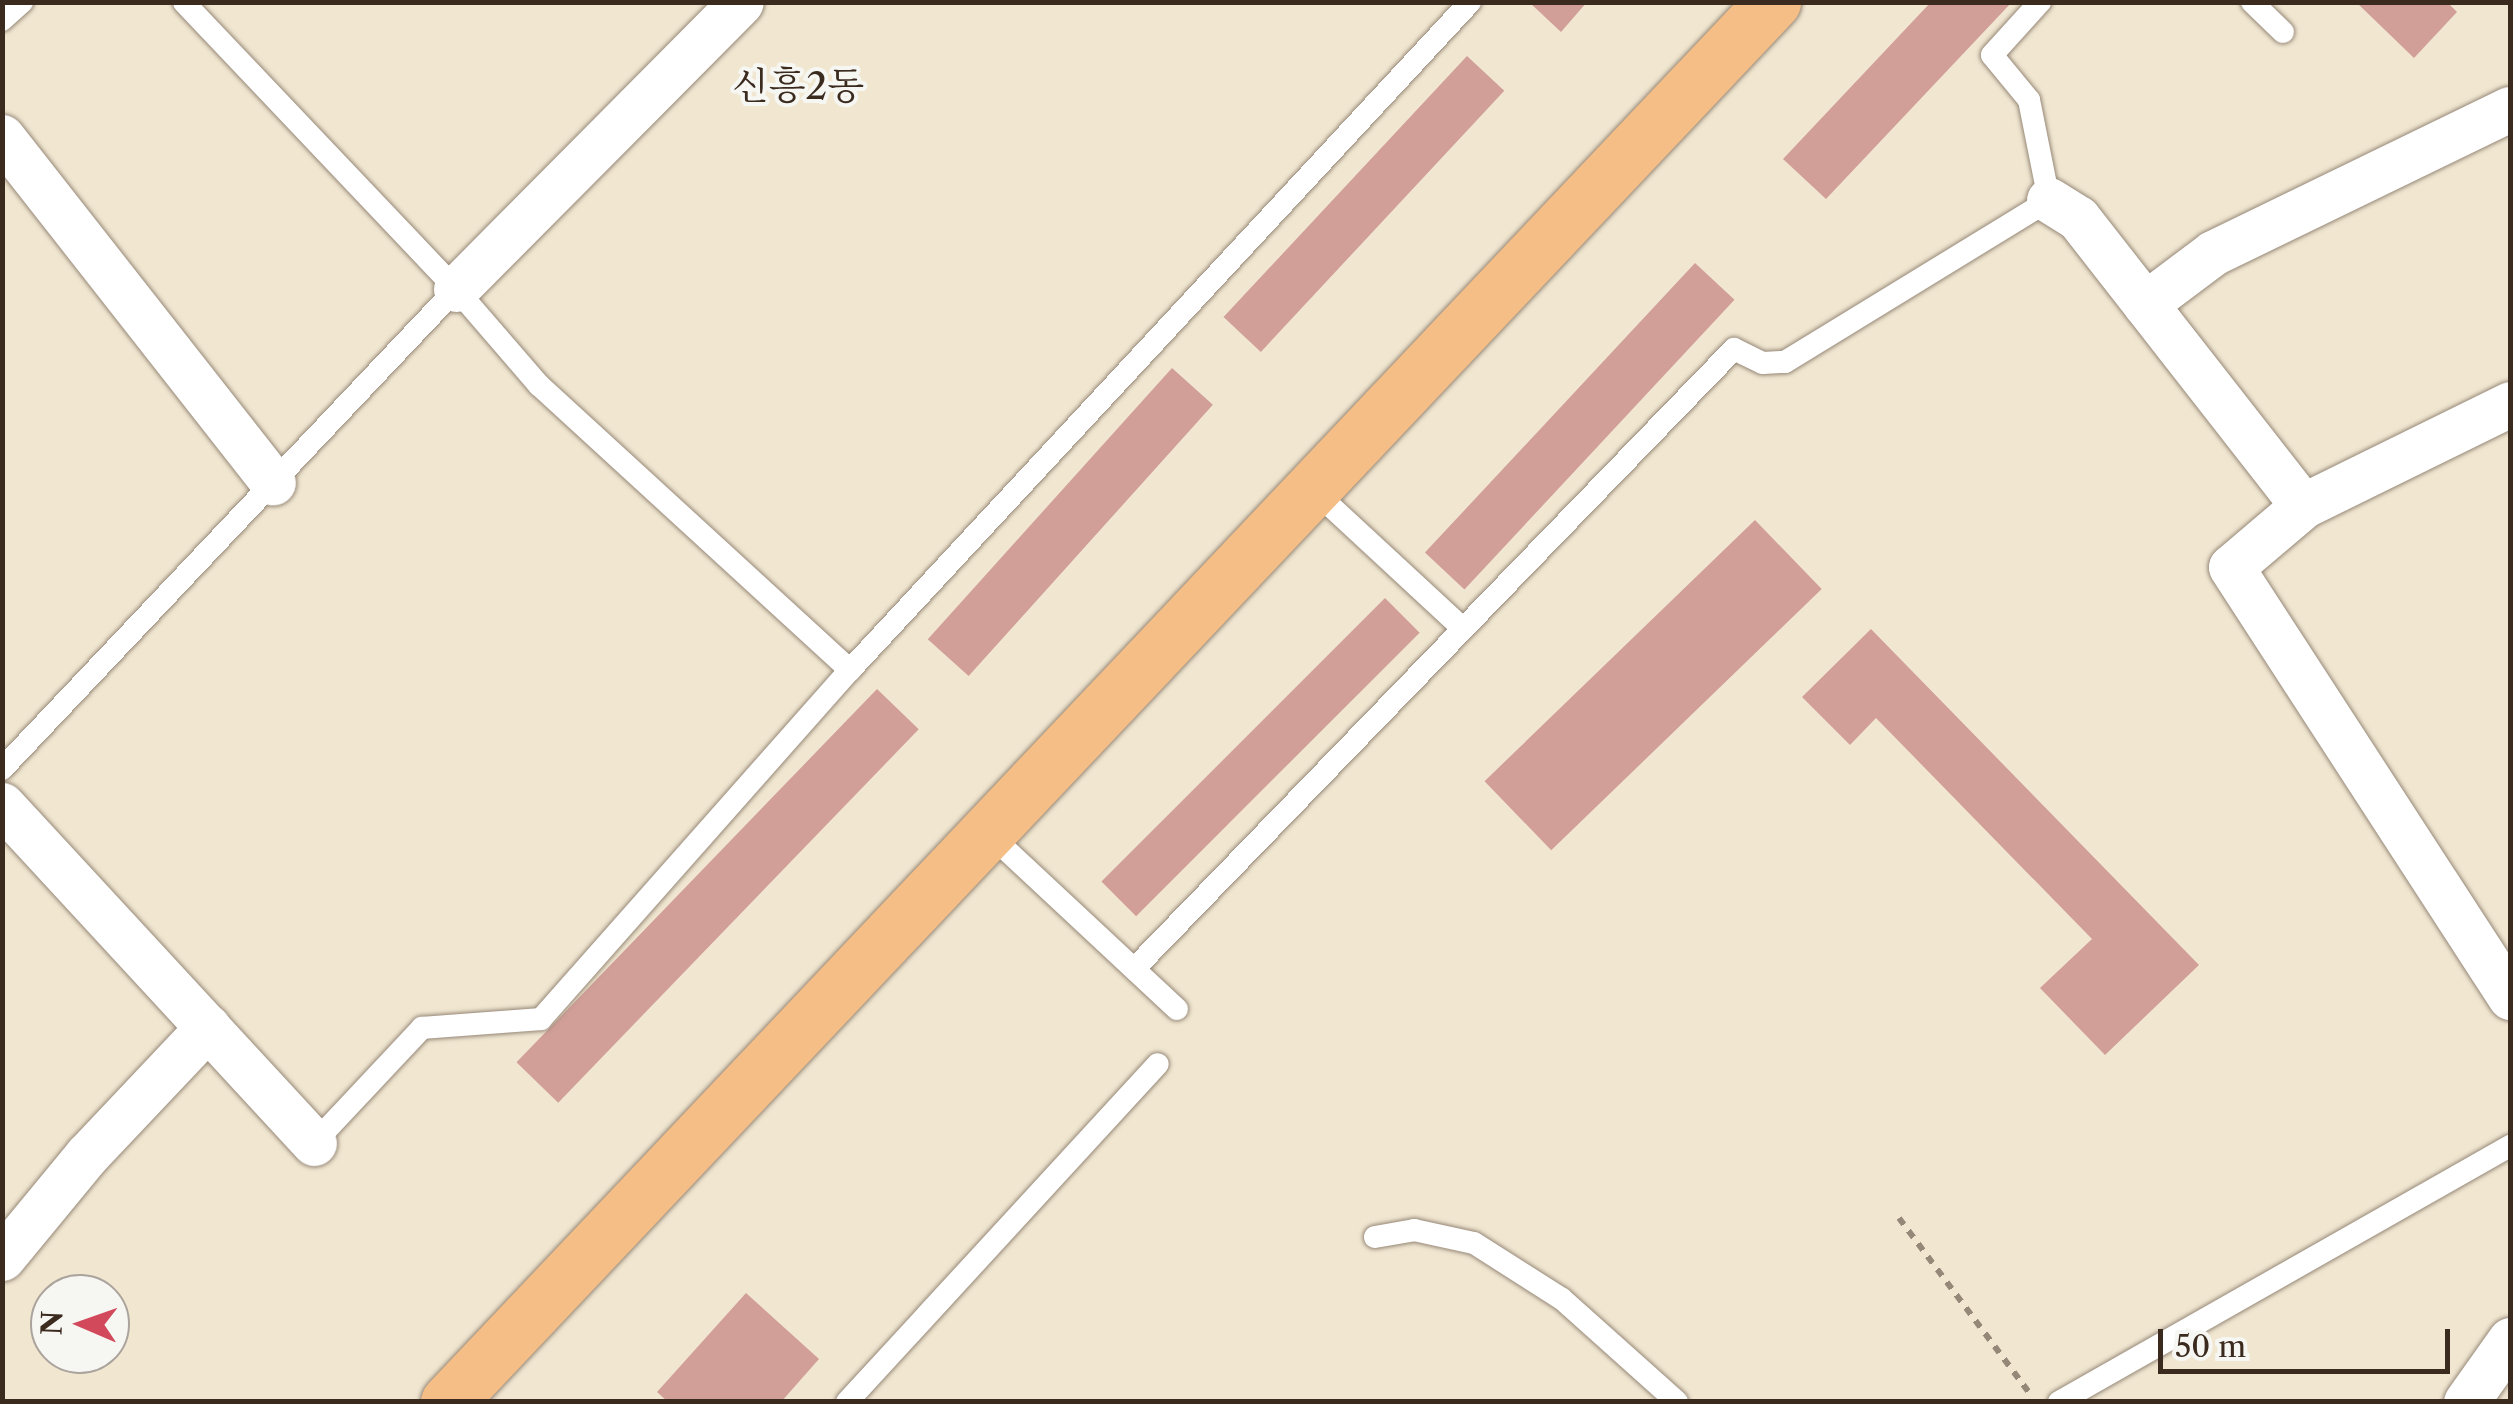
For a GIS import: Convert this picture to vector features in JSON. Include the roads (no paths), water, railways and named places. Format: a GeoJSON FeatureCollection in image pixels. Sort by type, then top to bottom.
{"type":"FeatureCollection","features":[{"type":"Feature","properties":{"kind":"main road"},"geometry":{"type":"LineString","coordinates":[[448,1402],[1773,2]]}},
{"type":"Feature","properties":{"kind":"street"},"geometry":{"type":"LineString","coordinates":[[456,289],[741,2]]}},
{"type":"Feature","properties":{"kind":"street"},"geometry":{"type":"LineString","coordinates":[[2145,304],[2214,253],[2510,108]]}},
{"type":"Feature","properties":{"kind":"street"},"geometry":{"type":"LineString","coordinates":[[2,137],[273,483]]}},
{"type":"Feature","properties":{"kind":"street"},"geometry":{"type":"LineString","coordinates":[[2049,200],[2078,218],[2303,506]]}},
{"type":"Feature","properties":{"kind":"street"},"geometry":{"type":"LineString","coordinates":[[2510,404],[2303,506],[2231,566],[2510,996]]}},
{"type":"Feature","properties":{"kind":"street"},"geometry":{"type":"LineString","coordinates":[[2,805],[314,1144]]}},
{"type":"Feature","properties":{"kind":"street"},"geometry":{"type":"LineString","coordinates":[[2,1258],[87,1155],[208,1027]]}},
{"type":"Feature","properties":{"kind":"street"},"geometry":{"type":"LineString","coordinates":[[2466,1402],[2510,1340]]}},
{"type":"Feature","properties":{"kind":"lane"},"geometry":{"type":"LineString","coordinates":[[2,20],[22,2]]}},
{"type":"Feature","properties":{"kind":"lane"},"geometry":{"type":"LineString","coordinates":[[184,2],[456,289],[539,385],[850,670]]}},
{"type":"Feature","properties":{"kind":"lane"},"geometry":{"type":"LineString","coordinates":[[314,1144],[422,1028],[541,1019],[850,670],[1470,2]]}},
{"type":"Feature","properties":{"kind":"lane"},"geometry":{"type":"LineString","coordinates":[[1134,968],[1734,348],[1763,363],[1786,362],[2049,200],[2029,100],[1992,56],[2040,2]]}},
{"type":"Feature","properties":{"kind":"lane"},"geometry":{"type":"LineString","coordinates":[[2252,2],[2283,32]]}},
{"type":"Feature","properties":{"kind":"lane"},"geometry":{"type":"LineString","coordinates":[[2,769],[456,289]]}},
{"type":"Feature","properties":{"kind":"lane"},"geometry":{"type":"LineString","coordinates":[[1311,488],[1462,628]]}},
{"type":"Feature","properties":{"kind":"lane"},"geometry":{"type":"LineString","coordinates":[[986,831],[1177,1009]]}},
{"type":"Feature","properties":{"kind":"lane"},"geometry":{"type":"LineString","coordinates":[[847,1402],[1158,1064]]}},
{"type":"Feature","properties":{"kind":"lane"},"geometry":{"type":"LineString","coordinates":[[2059,1402],[2510,1146]]}},
{"type":"Feature","properties":{"kind":"lane"},"geometry":{"type":"LineString","coordinates":[[1375,1237],[1414,1230],[1474,1243],[1562,1299],[1678,1402]]}},
{"type":"Feature","properties":{"kind":"district","name":"신흥2동"},"geometry":{"type":"Point","coordinates":[798,86]}}]}
